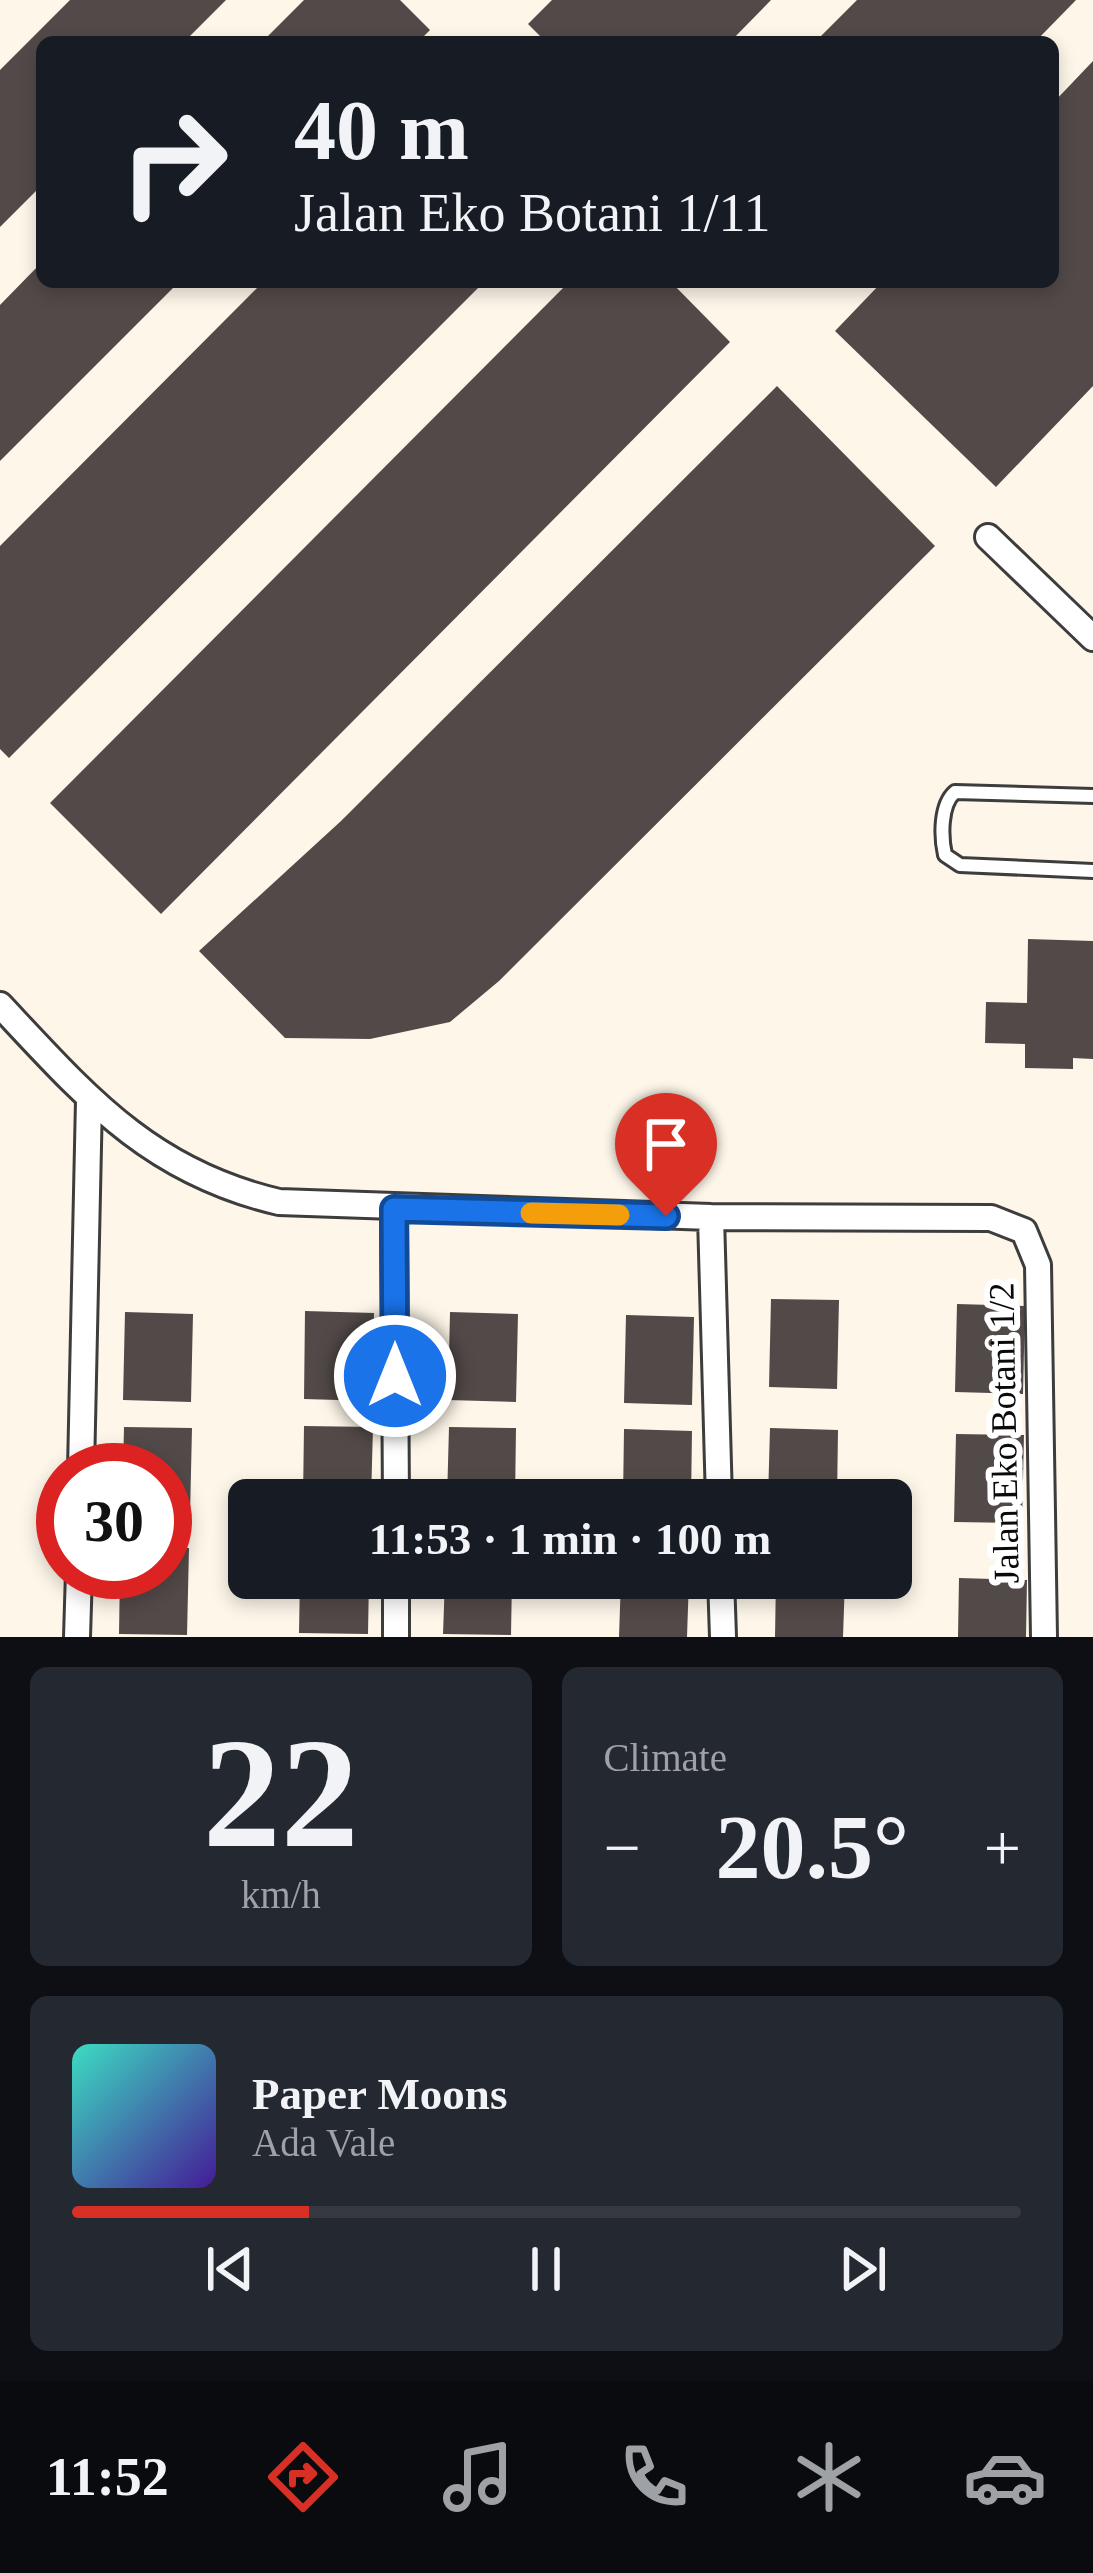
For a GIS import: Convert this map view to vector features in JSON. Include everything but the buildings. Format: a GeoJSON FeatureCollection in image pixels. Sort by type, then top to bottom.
{"type":"FeatureCollection","features":[{"type":"Feature","properties":{"kind":"street"},"geometry":{"type":"LineString","coordinates":[[988,537],[1093,638]]}},
{"type":"Feature","properties":{"kind":"street"},"geometry":{"type":"LineString","coordinates":[[0,1005],[129,1136],[223,1189],[279,1202],[394,1209],[711,1217],[718,1479]]}},
{"type":"Feature","properties":{"kind":"street"},"geometry":{"type":"LineString","coordinates":[[82,1443],[89,1100]]}},
{"type":"Feature","properties":{"kind":"street"},"geometry":{"type":"LineString","coordinates":[[394,1209],[396,1479]]}},
{"type":"Feature","properties":{"kind":"street","name":"Jalan Eko Botani 1/2"},"geometry":{"type":"LineString","coordinates":[[711,1217],[991,1218],[1024,1231],[1038,1265],[1044,1637]]}},
{"type":"Feature","properties":{"kind":"street"},"geometry":{"type":"LineString","coordinates":[[77,1637],[78,1599]]}},
{"type":"Feature","properties":{"kind":"street"},"geometry":{"type":"LineString","coordinates":[[396,1599],[397,1637]]}},
{"type":"Feature","properties":{"kind":"street"},"geometry":{"type":"LineString","coordinates":[[722,1599],[723,1637]]}},
{"type":"Feature","properties":{"kind":"lane"},"geometry":{"type":"LineString","coordinates":[[1093,796],[955,792],[945,808],[943,846],[952,862],[960,865],[1093,871]]}},
{"type":"Feature","properties":{"kind":"slow traffic"},"geometry":{"type":"LineString","coordinates":[[531,1213],[619,1215]]}},
{"type":"Feature","properties":{"kind":"route"},"geometry":{"type":"LineString","coordinates":[[395,1376],[394,1209],[666,1216]]}}]}
